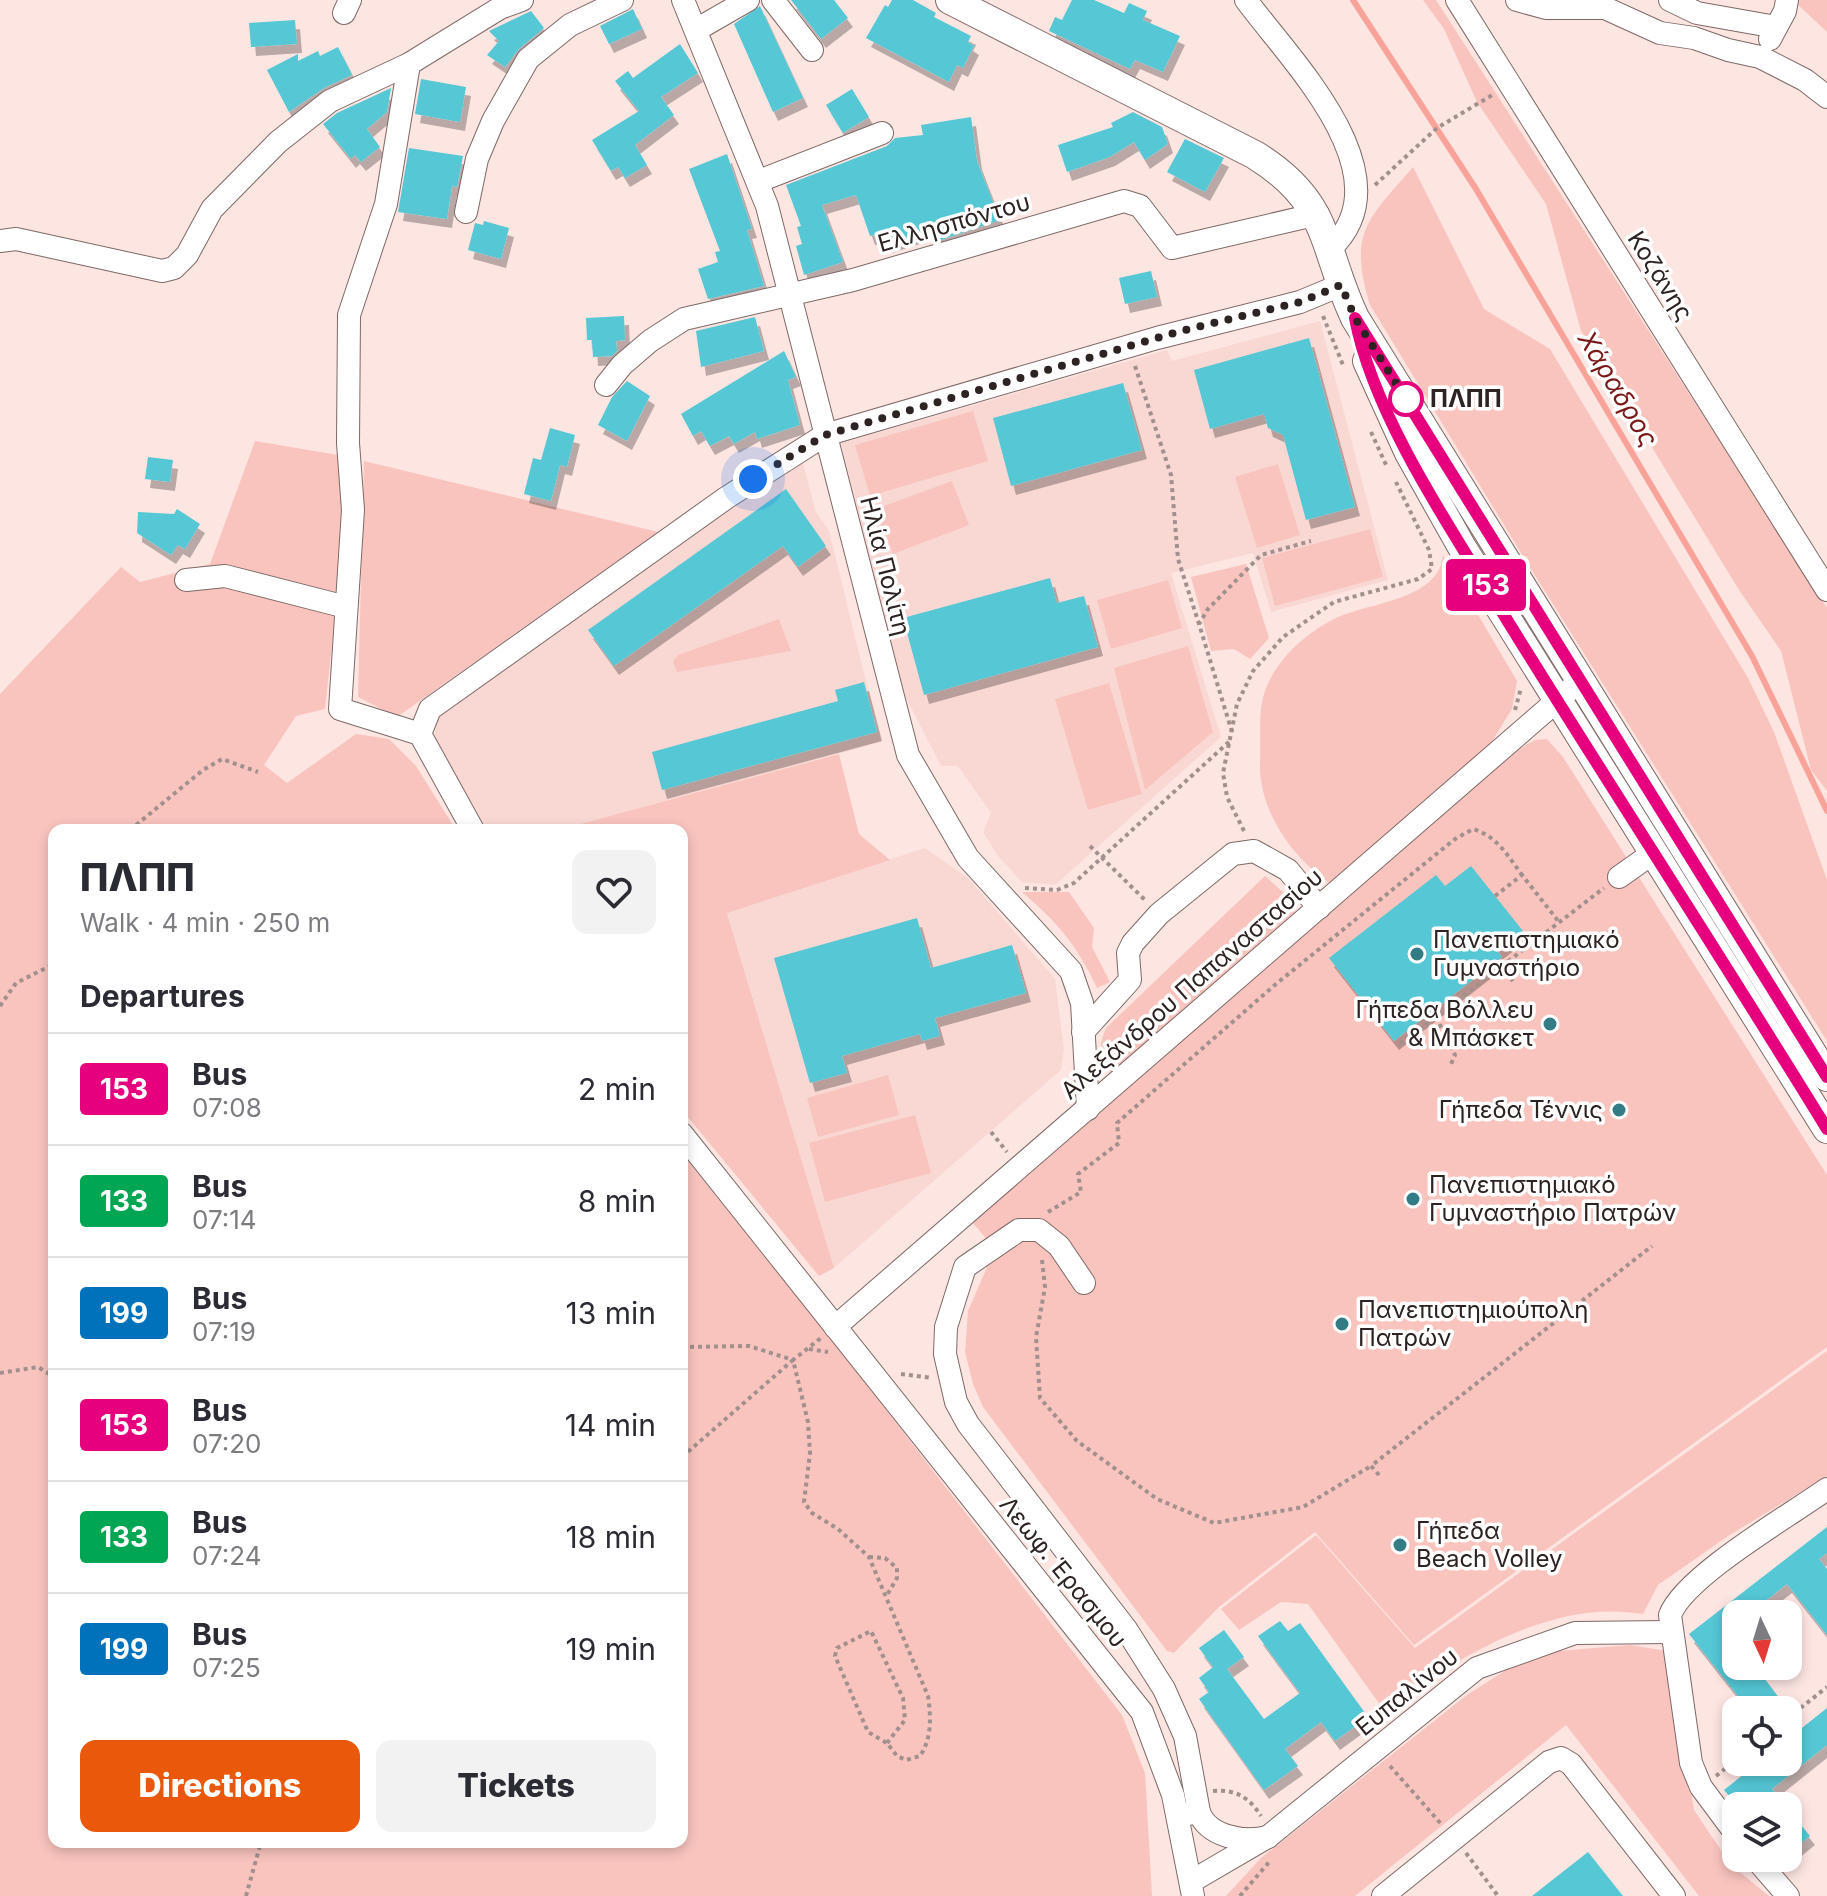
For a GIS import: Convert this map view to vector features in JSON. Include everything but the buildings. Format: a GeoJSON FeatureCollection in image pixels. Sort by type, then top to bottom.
{"type":"FeatureCollection","features":[{"type":"Feature","properties":{"kind":"main road"},"geometry":{"type":"LineString","coordinates":[[950,0],[1255,155],[1296,186],[1318,214],[1355,318],[1365,356],[1409,453],[1557,701],[1827,1129]]}},
{"type":"Feature","properties":{"kind":"main road"},"geometry":{"type":"LineString","coordinates":[[1355,318],[1827,1077]]}},
{"type":"Feature","properties":{"kind":"street"},"geometry":{"type":"LineString","coordinates":[[0,241],[16,239],[162,271],[174,268],[187,255],[212,209],[278,142],[330,101],[409,64],[500,8],[522,0]]}},
{"type":"Feature","properties":{"kind":"street"},"geometry":{"type":"LineString","coordinates":[[466,212],[477,159],[493,121],[528,59],[570,25],[622,0]]}},
{"type":"Feature","properties":{"kind":"street","name":"Ηλία Πολίτη"},"geometry":{"type":"LineString","coordinates":[[683,0],[759,181],[908,755],[968,858],[1071,971],[1082,1003],[1088,1109]]}},
{"type":"Feature","properties":{"kind":"street"},"geometry":{"type":"LineString","coordinates":[[696,30],[748,0]]}},
{"type":"Feature","properties":{"kind":"street"},"geometry":{"type":"LineString","coordinates":[[773,0],[812,50]]}},
{"type":"Feature","properties":{"kind":"street"},"geometry":{"type":"LineString","coordinates":[[1246,0],[1348,143],[1357,194],[1354,217],[1331,248]]}},
{"type":"Feature","properties":{"kind":"street","name":"Κοζάνης"},"geometry":{"type":"LineString","coordinates":[[1457,0],[1823,584]]}},
{"type":"Feature","properties":{"kind":"street"},"geometry":{"type":"LineString","coordinates":[[1517,0],[1546,8],[1605,8],[1660,33],[1694,38],[1760,57],[1805,80],[1827,97]]}},
{"type":"Feature","properties":{"kind":"street"},"geometry":{"type":"LineString","coordinates":[[1670,0],[1697,13],[1776,27]]}},
{"type":"Feature","properties":{"kind":"street"},"geometry":{"type":"LineString","coordinates":[[1760,57],[1787,0]]}},
{"type":"Feature","properties":{"kind":"street"},"geometry":{"type":"LineString","coordinates":[[409,64],[386,204],[349,315],[348,443],[353,510],[340,709],[420,734],[470,824]]}},
{"type":"Feature","properties":{"kind":"street"},"geometry":{"type":"LineString","coordinates":[[759,181],[882,133]]}},
{"type":"Feature","properties":{"kind":"street","name":"Ελλησπόντου"},"geometry":{"type":"LineString","coordinates":[[606,385],[622,365],[677,322],[718,309],[790,296],[1124,201],[1133,201],[1140,206],[1172,248],[1318,214]]}},
{"type":"Feature","properties":{"kind":"street"},"geometry":{"type":"LineString","coordinates":[[420,734],[430,709],[726,498],[825,435],[1181,331],[1300,302],[1341,285]]}},
{"type":"Feature","properties":{"kind":"street"},"geometry":{"type":"LineString","coordinates":[[186,580],[225,576],[346,607]]}},
{"type":"Feature","properties":{"kind":"street","name":"Αλεξάνδρου Παπαναστασίου"},"geometry":{"type":"LineString","coordinates":[[835,1327],[1582,679]]}},
{"type":"Feature","properties":{"kind":"street"},"geometry":{"type":"LineString","coordinates":[[1083,1032],[1130,980],[1128,953],[1159,914],[1233,854],[1254,851],[1288,870],[1319,908]]}},
{"type":"Feature","properties":{"kind":"street"},"geometry":{"type":"LineString","coordinates":[[1619,877],[1653,853]]}},
{"type":"Feature","properties":{"kind":"street","name":"Λεωφ. Έρασμου"},"geometry":{"type":"LineString","coordinates":[[688,1142],[1142,1712],[1191,1807],[1193,1891]]}},
{"type":"Feature","properties":{"kind":"street"},"geometry":{"type":"LineString","coordinates":[[1084,1283],[1059,1246],[1029,1230],[965,1267],[946,1327],[945,1354],[953,1390],[968,1424],[990,1456],[1137,1644],[1175,1709],[1185,1736],[1191,1807],[1209,1829],[1220,1834],[1270,1838]]}},
{"type":"Feature","properties":{"kind":"street"},"geometry":{"type":"LineString","coordinates":[[1722,1815],[1701,1787],[1691,1763],[1670,1615],[1684,1592],[1827,1489]]}},
{"type":"Feature","properties":{"kind":"street","name":"Ευπαλίνου"},"geometry":{"type":"LineString","coordinates":[[1193,1891],[1270,1838],[1477,1668],[1575,1633],[1670,1632]]}},
{"type":"Feature","properties":{"kind":"street"},"geometry":{"type":"LineString","coordinates":[[1383,1896],[1549,1762],[1561,1758],[1571,1764],[1674,1896]]}},
{"type":"Feature","properties":{"kind":"street"},"geometry":{"type":"LineString","coordinates":[[1767,1872],[1788,1896]]}},
{"type":"Feature","properties":{"kind":"path"},"geometry":{"type":"LineString","coordinates":[[1354,217],[1379,181],[1437,128],[1511,87]]}},
{"type":"Feature","properties":{"kind":"path"},"geometry":{"type":"LineString","coordinates":[[1133,360],[1171,475],[1178,559],[1233,738]]}},
{"type":"Feature","properties":{"kind":"path"},"geometry":{"type":"LineString","coordinates":[[1254,851],[1227,797],[1223,773],[1233,738],[1237,704],[1253,671],[1283,637],[1334,602],[1418,579],[1432,569],[1429,550],[1380,455]]}},
{"type":"Feature","properties":{"kind":"path"},"geometry":{"type":"LineString","coordinates":[[1199,624],[1208,609],[1261,555],[1311,541]]}},
{"type":"Feature","properties":{"kind":"path"},"geometry":{"type":"LineString","coordinates":[[1016,887],[1057,890],[1074,883],[1233,738]]}},
{"type":"Feature","properties":{"kind":"path"},"geometry":{"type":"LineString","coordinates":[[137,824],[203,770],[222,759],[258,772]]}},
{"type":"Feature","properties":{"kind":"path"},"geometry":{"type":"LineString","coordinates":[[1559,922],[1501,846],[1486,833],[1473,829],[1455,839],[1276,984],[1117,1123],[1119,1143],[1078,1174],[1081,1192],[1029,1230],[1045,1287],[1036,1337],[1040,1398],[1077,1441],[1146,1491],[1214,1523],[1303,1507],[1371,1466],[1652,1246]]}},
{"type":"Feature","properties":{"kind":"path"},"geometry":{"type":"LineString","coordinates":[[1090,846],[1159,914]]}},
{"type":"Feature","properties":{"kind":"path"},"geometry":{"type":"LineString","coordinates":[[1495,896],[1522,875]]}},
{"type":"Feature","properties":{"kind":"path"},"geometry":{"type":"LineString","coordinates":[[1400,1044],[1619,877]]}},
{"type":"Feature","properties":{"kind":"path"},"geometry":{"type":"LineString","coordinates":[[0,1006],[16,983],[48,967]]}},
{"type":"Feature","properties":{"kind":"path"},"geometry":{"type":"LineString","coordinates":[[1501,967],[1513,981]]}},
{"type":"Feature","properties":{"kind":"path"},"geometry":{"type":"LineString","coordinates":[[1436,1017],[1455,1055],[1451,1064]]}},
{"type":"Feature","properties":{"kind":"path"},"geometry":{"type":"LineString","coordinates":[[991,1132],[1011,1157]]}},
{"type":"Feature","properties":{"kind":"path"},"geometry":{"type":"LineString","coordinates":[[688,1452],[835,1327]]}},
{"type":"Feature","properties":{"kind":"path"},"geometry":{"type":"LineString","coordinates":[[688,1347],[749,1346],[793,1360]]}},
{"type":"Feature","properties":{"kind":"path"},"geometry":{"type":"LineString","coordinates":[[804,1351],[820,1349],[831,1354]]}},
{"type":"Feature","properties":{"kind":"path"},"geometry":{"type":"LineString","coordinates":[[793,1360],[810,1438],[804,1502],[812,1513],[838,1529],[869,1557],[924,1683],[931,1712],[927,1746],[920,1756],[906,1760],[887,1743],[868,1732],[835,1656],[837,1648],[871,1631],[903,1698],[905,1720],[887,1743]]}},
{"type":"Feature","properties":{"kind":"path"},"geometry":{"type":"LineString","coordinates":[[0,1373],[38,1367],[48,1373]]}},
{"type":"Feature","properties":{"kind":"path"},"geometry":{"type":"LineString","coordinates":[[892,1370],[907,1377],[935,1379],[953,1390]]}},
{"type":"Feature","properties":{"kind":"path"},"geometry":{"type":"LineString","coordinates":[[1371,1466],[1379,1475]]}},
{"type":"Feature","properties":{"kind":"path"},"geometry":{"type":"LineString","coordinates":[[869,1557],[885,1558],[897,1568],[897,1578],[887,1596]]}},
{"type":"Feature","properties":{"kind":"path"},"geometry":{"type":"LineString","coordinates":[[1802,1707],[1827,1687]]}},
{"type":"Feature","properties":{"kind":"path"},"geometry":{"type":"LineString","coordinates":[[1376,1750],[1455,1839],[1498,1896]]}},
{"type":"Feature","properties":{"kind":"path"},"geometry":{"type":"LineString","coordinates":[[1191,1807],[1231,1789],[1253,1803],[1270,1838],[1240,1896]]}},
{"type":"Feature","properties":{"kind":"path"},"geometry":{"type":"LineString","coordinates":[[246,1896],[259,1848]]}},
{"type":"Feature","properties":{"kind":"shaded area"},"geometry":{"type":"Polygon","coordinates":[[[1423,0],[1436,0],[1827,608],[1827,791],[1811,770],[1781,651],[1739,590],[1581,331],[1546,204],[1477,102],[1444,29],[1423,0]]]}},
{"type":"Feature","properties":{"kind":"shaded area"},"geometry":{"type":"Polygon","coordinates":[[[1793,0],[1827,0],[1827,32],[1793,0]]]}},
{"type":"Feature","properties":{"kind":"shaded area"},"geometry":{"type":"Polygon","coordinates":[[[1413,167],[1484,309],[1550,349],[1748,678],[1774,732],[1827,880],[1827,1041],[1526,561],[1370,305],[1361,261],[1366,229],[1373,215],[1413,167]]]}},
{"type":"Feature","properties":{"kind":"shaded area"},"geometry":{"type":"Polygon","coordinates":[[[1320,321],[1388,580],[1271,612],[1253,553],[1171,573],[1221,737],[1055,885],[1022,882],[998,856],[983,832],[991,813],[958,766],[941,766],[903,692],[841,443],[1167,350],[1172,361],[1320,321]]]}},
{"type":"Feature","properties":{"kind":"shaded area"},"geometry":{"type":"Polygon","coordinates":[[[973,411],[988,461],[870,496],[855,445],[973,411]]]}},
{"type":"Feature","properties":{"kind":"shaded area"},"geometry":{"type":"Polygon","coordinates":[[[255,441],[344,456],[339,581],[325,709],[296,716],[264,765],[287,783],[356,734],[389,739],[416,766],[452,824],[48,824],[48,1848],[688,1848],[688,1161],[835,1344],[1122,1715],[1145,1773],[1152,1896],[0,1896],[0,694],[121,567],[140,582],[210,564],[255,441]]]}},
{"type":"Feature","properties":{"kind":"shaded area"},"geometry":{"type":"Polygon","coordinates":[[[802,460],[816,512],[829,531],[881,742],[581,824],[484,824],[434,741],[437,716],[802,460]]]}},
{"type":"Feature","properties":{"kind":"shaded area"},"geometry":{"type":"Polygon","coordinates":[[[364,461],[658,532],[397,717],[358,697],[364,461]]]}},
{"type":"Feature","properties":{"kind":"shaded area"},"geometry":{"type":"Polygon","coordinates":[[[1278,464],[1300,535],[1257,548],[1235,477],[1278,464]]]}},
{"type":"Feature","properties":{"kind":"shaded area"},"geometry":{"type":"Polygon","coordinates":[[[952,481],[969,525],[893,554],[876,509],[952,481]]]}},
{"type":"Feature","properties":{"kind":"shaded area"},"geometry":{"type":"Polygon","coordinates":[[[1370,529],[1383,577],[1275,606],[1262,558],[1370,529]]]}},
{"type":"Feature","properties":{"kind":"shaded area"},"geometry":{"type":"Polygon","coordinates":[[[1443,555],[1517,681],[1512,709],[1491,743],[1331,884],[1303,861],[1291,846],[1280,831],[1265,797],[1260,762],[1260,718],[1264,694],[1283,660],[1312,633],[1348,613],[1416,591],[1439,570],[1443,555]]]}},
{"type":"Feature","properties":{"kind":"shaded area"},"geometry":{"type":"Polygon","coordinates":[[[1246,564],[1269,638],[1250,659],[1234,649],[1211,651],[1191,577],[1246,564]]]}},
{"type":"Feature","properties":{"kind":"shaded area"},"geometry":{"type":"Polygon","coordinates":[[[1168,580],[1182,628],[1111,649],[1097,600],[1168,580]]]}},
{"type":"Feature","properties":{"kind":"shaded area"},"geometry":{"type":"Polygon","coordinates":[[[779,619],[791,651],[677,672],[673,661],[678,655],[779,619]]]}},
{"type":"Feature","properties":{"kind":"shaded area"},"geometry":{"type":"Polygon","coordinates":[[[1188,646],[1213,732],[1145,790],[1114,668],[1188,646]]]}},
{"type":"Feature","properties":{"kind":"shaded area"},"geometry":{"type":"Polygon","coordinates":[[[1109,683],[1142,794],[1088,810],[1055,699],[1109,683]]]}},
{"type":"Feature","properties":{"kind":"shaded area","name":"Πανεπιστημιακό Γυμναστήριο Πατρών"},"geometry":{"type":"Polygon","coordinates":[[[1547,739],[1563,757],[1827,1175],[1827,1347],[1414,1645],[1315,1532],[1219,1607],[1174,1653],[1167,1651],[983,1407],[965,1352],[968,1311],[995,1249],[972,1222],[1516,751],[1535,740],[1547,739]]]}},
{"type":"Feature","properties":{"kind":"shaded area"},"geometry":{"type":"Polygon","coordinates":[[[839,754],[859,834],[890,860],[727,913],[834,1268],[819,1276],[688,1117],[688,824],[580,824],[839,754]]]}},
{"type":"Feature","properties":{"kind":"shaded area"},"geometry":{"type":"Polygon","coordinates":[[[925,848],[968,878],[1055,979],[1064,1049],[1061,1070],[834,1268],[727,912],[925,848]]]}},
{"type":"Feature","properties":{"kind":"shaded area"},"geometry":{"type":"Polygon","coordinates":[[[1265,876],[1296,904],[1295,916],[1119,1070],[1110,1072],[1101,1051],[1106,1028],[1265,876]]]}},
{"type":"Feature","properties":{"kind":"shaded area"},"geometry":{"type":"Polygon","coordinates":[[[1022,892],[1069,892],[1094,928],[1092,947],[1110,982],[1097,988],[1066,936],[1022,892]]]}},
{"type":"Feature","properties":{"kind":"shaded area"},"geometry":{"type":"Polygon","coordinates":[[[888,1075],[899,1115],[818,1137],[807,1098],[888,1075]]]}},
{"type":"Feature","properties":{"kind":"shaded area"},"geometry":{"type":"Polygon","coordinates":[[[915,1115],[931,1173],[825,1202],[809,1143],[915,1115]]]}},
{"type":"Feature","properties":{"kind":"shaded area"},"geometry":{"type":"Polygon","coordinates":[[[1827,1351],[1827,1476],[1728,1536],[1658,1585],[1643,1614],[1608,1611],[1573,1615],[1539,1624],[1474,1653],[1383,1709],[1308,1604],[1281,1602],[1239,1630],[1221,1609],[1316,1535],[1415,1648],[1827,1351]]]}},
{"type":"Feature","properties":{"kind":"shaded area"},"geometry":{"type":"Polygon","coordinates":[[[1630,1645],[1667,1651],[1694,1810],[1722,1852],[1722,1872],[1740,1872],[1769,1896],[1699,1896],[1566,1725],[1355,1896],[1226,1896],[1261,1858],[1467,1695],[1514,1665],[1558,1651],[1630,1645]]]}},
{"type":"Feature","properties":{"kind":"waterway","name":"Χάραδρος"},"geometry":{"type":"LineString","coordinates":[[1353,0],[1476,189],[1752,656],[1827,811]]}},
{"type":"Feature","properties":{"kind":"bus line","name":"153"},"geometry":{"type":"LineString","coordinates":[[1827,1077],[1376,347],[1355,318],[1359,339],[1383,399],[1409,453],[1463,549],[1827,1129]]}},
{"type":"Feature","properties":{"kind":"place","name":"ΠΛΠΠ"},"geometry":{"type":"Point","coordinates":[1406,399]}},
{"type":"Feature","properties":{"kind":"place","name":"Πανεπιστημιακό Γυμναστήριο"},"geometry":{"type":"Point","coordinates":[1417,954]}},
{"type":"Feature","properties":{"kind":"place","name":"Γήπεδα Βόλλευ & Μπάσκετ"},"geometry":{"type":"Point","coordinates":[1550,1024]}},
{"type":"Feature","properties":{"kind":"place","name":"Γήπεδα Τέννις"},"geometry":{"type":"Point","coordinates":[1619,1110]}},
{"type":"Feature","properties":{"kind":"place","name":"Πανεπιστημιακό Γυμναστήριο Πατρών"},"geometry":{"type":"Point","coordinates":[1413,1199]}},
{"type":"Feature","properties":{"kind":"place","name":"Πανεπιστημιούπολη Πατρών"},"geometry":{"type":"Point","coordinates":[1342,1324]}},
{"type":"Feature","properties":{"kind":"place","name":"Γήπεδα Beach Volley"},"geometry":{"type":"Point","coordinates":[1400,1545]}},
{"type":"Feature","properties":{"kind":"route"},"geometry":{"type":"LineString","coordinates":[[753,479],[825,435],[1181,331],[1300,302],[1341,285],[1355,318],[1406,399]]}}]}
